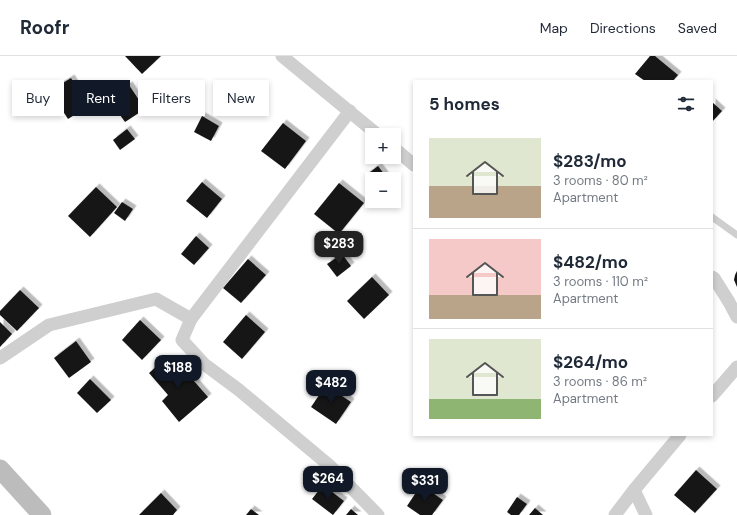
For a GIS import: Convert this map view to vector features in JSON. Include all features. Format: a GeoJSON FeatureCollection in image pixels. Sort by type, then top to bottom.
{"type":"FeatureCollection","features":[{"type":"Feature","properties":{"kind":"street"},"geometry":{"type":"LineString","coordinates":[[282,56],[370,128]]}},
{"type":"Feature","properties":{"kind":"street"},"geometry":{"type":"LineString","coordinates":[[350,111],[191,319],[182,340],[204,364],[239,390],[330,466],[378,515]]}},
{"type":"Feature","properties":{"kind":"street"},"geometry":{"type":"LineString","coordinates":[[401,154],[413,164]]}},
{"type":"Feature","properties":{"kind":"street"},"geometry":{"type":"LineString","coordinates":[[713,278],[726,296],[737,317]]}},
{"type":"Feature","properties":{"kind":"street"},"geometry":{"type":"LineString","coordinates":[[0,358],[49,326],[156,299],[191,319]]}},
{"type":"Feature","properties":{"kind":"street"},"geometry":{"type":"LineString","coordinates":[[713,395],[737,367]]}},
{"type":"Feature","properties":{"kind":"street"},"geometry":{"type":"LineString","coordinates":[[614,515],[679,436]]}},
{"type":"Feature","properties":{"kind":"street"},"geometry":{"type":"LineString","coordinates":[[0,469],[42,515]]}},
{"type":"Feature","properties":{"kind":"street"},"geometry":{"type":"LineString","coordinates":[[634,490],[646,515]]}},
{"type":"Feature","properties":{"kind":"lane"},"geometry":{"type":"LineString","coordinates":[[713,218],[737,235]]}},
{"type":"Feature","properties":{"kind":"building"},"geometry":{"type":"Polygon","coordinates":[[[125,56],[161,56],[142,74],[125,56]]]}},
{"type":"Feature","properties":{"kind":"building"},"geometry":{"type":"Polygon","coordinates":[[[650,56],[655,56],[678,75],[674,80],[644,80],[635,74],[650,56]]]}},
{"type":"Feature","properties":{"kind":"building"},"geometry":{"type":"Polygon","coordinates":[[[71,78],[72,80],[73,116],[68,119],[64,113],[64,82],[71,78]]]}},
{"type":"Feature","properties":{"kind":"building"},"geometry":{"type":"Polygon","coordinates":[[[130,86],[138,98],[138,114],[125,122],[121,116],[130,116],[130,86]]]}},
{"type":"Feature","properties":{"kind":"building"},"geometry":{"type":"Polygon","coordinates":[[[713,103],[722,111],[713,121],[713,103]]]}},
{"type":"Feature","properties":{"kind":"building"},"geometry":{"type":"Polygon","coordinates":[[[202,116],[219,126],[211,141],[194,132],[202,116]]]}},
{"type":"Feature","properties":{"kind":"building"},"geometry":{"type":"Polygon","coordinates":[[[283,123],[306,141],[285,169],[261,151],[283,123]]]}},
{"type":"Feature","properties":{"kind":"building"},"geometry":{"type":"Polygon","coordinates":[[[127,129],[135,139],[120,150],[113,140],[127,129]]]}},
{"type":"Feature","properties":{"kind":"building"},"geometry":{"type":"Polygon","coordinates":[[[378,166],[383,172],[370,172],[378,166]]]}},
{"type":"Feature","properties":{"kind":"building"},"geometry":{"type":"Polygon","coordinates":[[[202,182],[222,199],[207,218],[186,201],[202,182]]]}},
{"type":"Feature","properties":{"kind":"building"},"geometry":{"type":"Polygon","coordinates":[[[339,183],[364,203],[339,234],[314,214],[339,183]]]}},
{"type":"Feature","properties":{"kind":"building"},"geometry":{"type":"Polygon","coordinates":[[[96,187],[117,207],[90,237],[68,216],[96,187]]]}},
{"type":"Feature","properties":{"kind":"building"},"geometry":{"type":"Polygon","coordinates":[[[122,202],[133,209],[125,221],[114,213],[122,202]]]}},
{"type":"Feature","properties":{"kind":"building"},"geometry":{"type":"Polygon","coordinates":[[[196,236],[209,248],[194,265],[181,254],[196,236]]]}},
{"type":"Feature","properties":{"kind":"building"},"geometry":{"type":"Polygon","coordinates":[[[342,254],[351,266],[337,277],[327,264],[342,254]]]}},
{"type":"Feature","properties":{"kind":"building"},"geometry":{"type":"Polygon","coordinates":[[[248,259],[266,275],[241,303],[223,288],[248,259]]]}},
{"type":"Feature","properties":{"kind":"building"},"geometry":{"type":"Polygon","coordinates":[[[737,271],[737,287],[734,280],[737,271]]]}},
{"type":"Feature","properties":{"kind":"building"},"geometry":{"type":"Polygon","coordinates":[[[372,277],[389,295],[364,319],[347,301],[372,277]]]}},
{"type":"Feature","properties":{"kind":"building"},"geometry":{"type":"Polygon","coordinates":[[[20,290],[39,308],[17,331],[0,315],[0,311],[20,290]]]}},
{"type":"Feature","properties":{"kind":"building"},"geometry":{"type":"Polygon","coordinates":[[[246,315],[265,332],[242,359],[223,342],[246,315]]]}},
{"type":"Feature","properties":{"kind":"building"},"geometry":{"type":"Polygon","coordinates":[[[140,320],[161,340],[142,360],[122,340],[140,320]]]}},
{"type":"Feature","properties":{"kind":"building"},"geometry":{"type":"Polygon","coordinates":[[[0,322],[12,334],[0,347],[0,322]]]}},
{"type":"Feature","properties":{"kind":"building"},"geometry":{"type":"Polygon","coordinates":[[[76,341],[91,362],[69,378],[54,358],[76,341]]]}},
{"type":"Feature","properties":{"kind":"building"},"geometry":{"type":"Polygon","coordinates":[[[165,359],[173,368],[179,364],[208,397],[179,422],[162,401],[168,395],[149,373],[165,359]]]}},
{"type":"Feature","properties":{"kind":"building"},"geometry":{"type":"Polygon","coordinates":[[[90,379],[111,400],[97,413],[77,393],[90,379]]]}},
{"type":"Feature","properties":{"kind":"building"},"geometry":{"type":"Polygon","coordinates":[[[326,385],[351,402],[336,424],[311,407],[326,385]]]}},
{"type":"Feature","properties":{"kind":"building"},"geometry":{"type":"Polygon","coordinates":[[[696,470],[717,489],[695,513],[674,495],[696,470]]]}},
{"type":"Feature","properties":{"kind":"building"},"geometry":{"type":"Polygon","coordinates":[[[323,485],[344,501],[333,515],[312,499],[323,485]]]}},
{"type":"Feature","properties":{"kind":"building"},"geometry":{"type":"Polygon","coordinates":[[[421,485],[443,500],[432,515],[420,515],[407,506],[421,485]]]}},
{"type":"Feature","properties":{"kind":"building"},"geometry":{"type":"Polygon","coordinates":[[[161,493],[177,510],[173,515],[139,515],[161,493]]]}},
{"type":"Feature","properties":{"kind":"building"},"geometry":{"type":"Polygon","coordinates":[[[517,497],[527,504],[519,515],[511,515],[507,512],[517,497]]]}},
{"type":"Feature","properties":{"kind":"building"},"geometry":{"type":"Polygon","coordinates":[[[535,508],[543,515],[529,515],[535,508]]]}},
{"type":"Feature","properties":{"kind":"building"},"geometry":{"type":"Polygon","coordinates":[[[251,509],[259,515],[246,515],[251,509]]]}},
{"type":"Feature","properties":{"kind":"building"},"geometry":{"type":"Polygon","coordinates":[[[351,509],[358,515],[346,515],[351,509]]]}}]}
